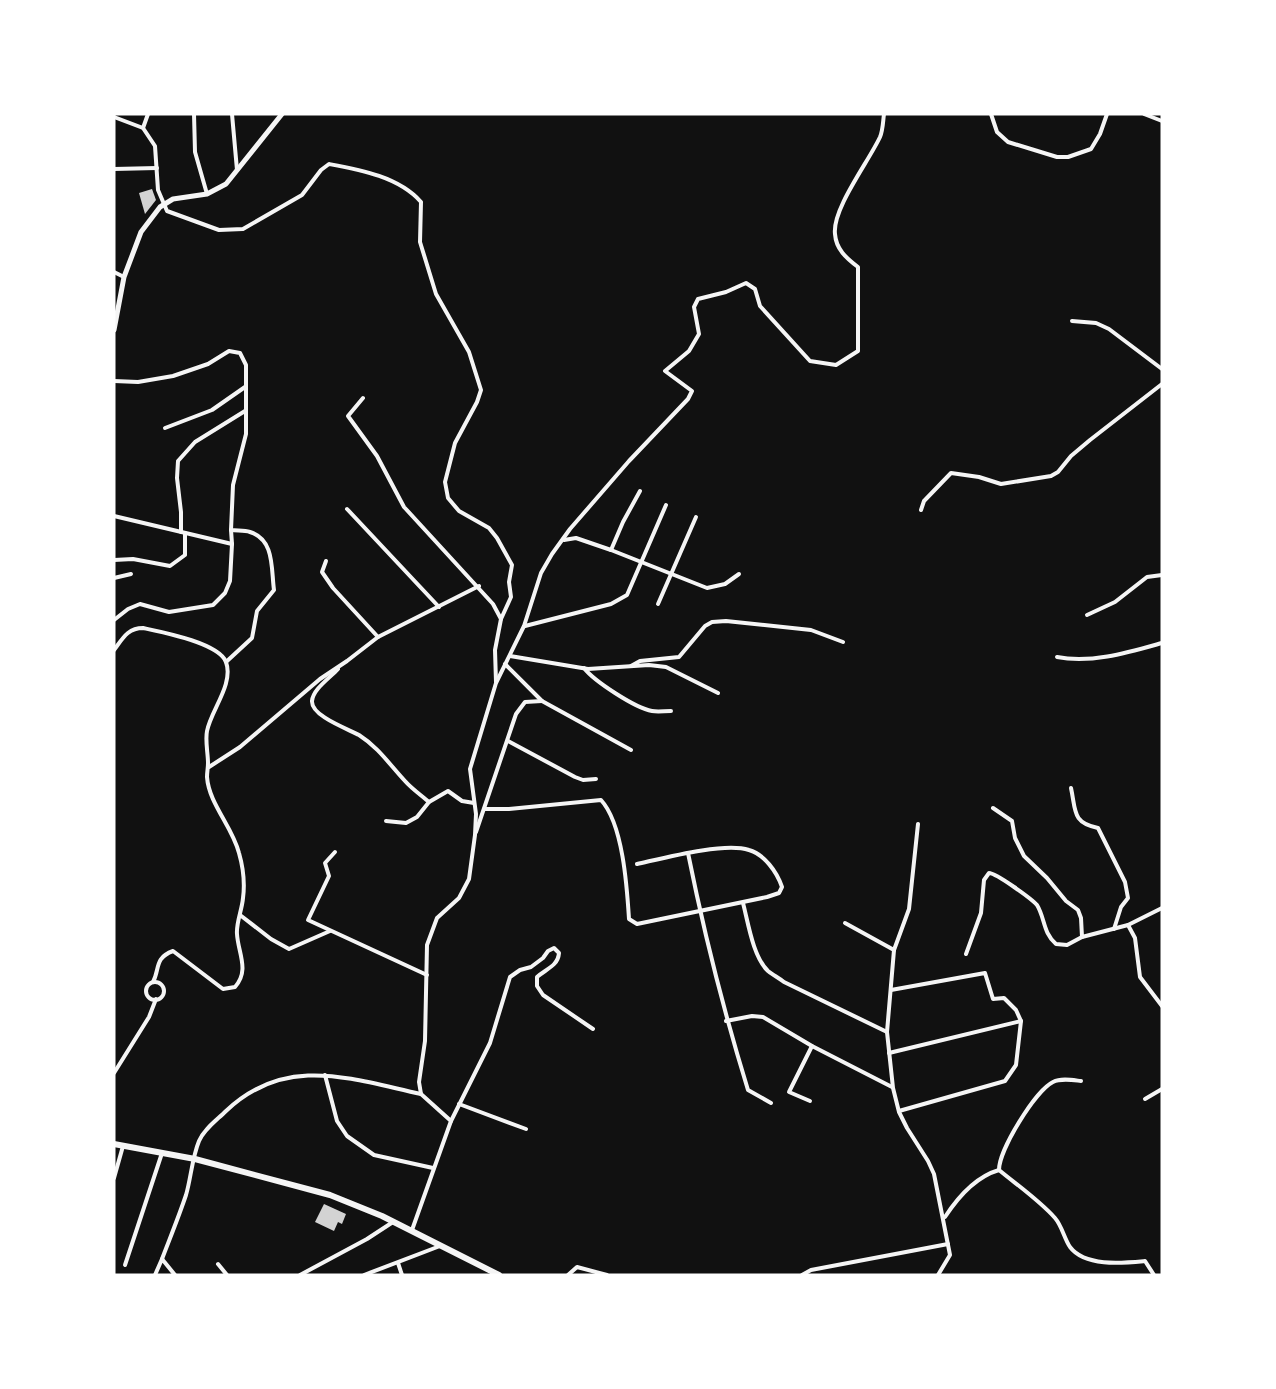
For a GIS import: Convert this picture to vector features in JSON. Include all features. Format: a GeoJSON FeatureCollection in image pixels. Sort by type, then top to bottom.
{"type":"FeatureCollection","features":[{"type":"Feature","properties":{"kind":"main road"},"geometry":{"type":"LineString","coordinates":[[114,1144],[195,1159],[330,1195],[393,1222],[499,1275]]}},
{"type":"Feature","properties":{"kind":"street"},"geometry":{"type":"LineString","coordinates":[[143,128],[148,114]]}},
{"type":"Feature","properties":{"kind":"street"},"geometry":{"type":"LineString","coordinates":[[194,114],[195,152],[207,194]]}},
{"type":"Feature","properties":{"kind":"street"},"geometry":{"type":"LineString","coordinates":[[232,114],[237,170]]}},
{"type":"Feature","properties":{"kind":"street"},"geometry":{"type":"LineString","coordinates":[[274,114],[274,124]]}},
{"type":"Feature","properties":{"kind":"street"},"geometry":{"type":"LineString","coordinates":[[114,326],[124,277],[141,232],[164,205],[173,199],[207,194],[226,184],[282,114]]}},
{"type":"Feature","properties":{"kind":"street"},"geometry":{"type":"LineString","coordinates":[[421,1094],[419,1082],[425,1041],[427,945],[437,918],[459,898],[469,879],[475,835],[470,770],[496,683],[525,626],[541,573],[570,529],[628,461],[688,399],[692,391],[665,371],[689,351],[699,334],[694,307],[698,299],[726,292],[746,283],[754,289],[760,306],[810,361],[836,365],[858,351],[858,267],[841,254],[834,233],[842,204],[881,134],[884,114]]}},
{"type":"Feature","properties":{"kind":"street"},"geometry":{"type":"LineString","coordinates":[[991,114],[997,132],[1008,142],[1057,157],[1068,157],[1091,149],[1100,134],[1107,114]]}},
{"type":"Feature","properties":{"kind":"street"},"geometry":{"type":"LineString","coordinates":[[1144,114],[1162,121]]}},
{"type":"Feature","properties":{"kind":"street"},"geometry":{"type":"LineString","coordinates":[[114,117],[143,128],[155,146],[158,190],[167,211],[219,230],[243,229],[302,195],[321,170],[329,164],[364,171],[411,190],[421,201],[420,242],[436,294],[468,352],[481,390],[455,443],[445,482],[448,498],[459,511],[489,528],[512,565],[509,582],[511,597],[501,619],[495,650],[496,683]]}},
{"type":"Feature","properties":{"kind":"street"},"geometry":{"type":"LineString","coordinates":[[114,169],[157,168]]}},
{"type":"Feature","properties":{"kind":"street"},"geometry":{"type":"LineString","coordinates":[[114,272],[124,277]]}},
{"type":"Feature","properties":{"kind":"street"},"geometry":{"type":"LineString","coordinates":[[1072,321],[1096,323],[1109,329],[1162,369]]}},
{"type":"Feature","properties":{"kind":"street"},"geometry":{"type":"LineString","coordinates":[[114,381],[138,382],[173,376],[208,364],[229,351],[240,352],[246,365],[246,434],[233,485],[230,581],[225,593],[213,605],[170,612],[140,604],[128,609],[114,620]]}},
{"type":"Feature","properties":{"kind":"street"},"geometry":{"type":"LineString","coordinates":[[921,510],[924,501],[951,473],[980,477],[1001,484],[1051,476],[1058,472],[1071,456],[1090,440],[1162,384]]}},
{"type":"Feature","properties":{"kind":"street"},"geometry":{"type":"LineString","coordinates":[[165,428],[212,410],[246,386]]}},
{"type":"Feature","properties":{"kind":"street"},"geometry":{"type":"LineString","coordinates":[[363,398],[348,416],[377,456],[404,507],[479,586],[501,619]]}},
{"type":"Feature","properties":{"kind":"street"},"geometry":{"type":"LineString","coordinates":[[114,560],[133,559],[170,566],[185,555],[177,478],[178,461],[195,442],[246,411]]}},
{"type":"Feature","properties":{"kind":"street"},"geometry":{"type":"LineString","coordinates":[[611,550],[622,522],[640,491]]}},
{"type":"Feature","properties":{"kind":"street"},"geometry":{"type":"LineString","coordinates":[[525,626],[620,600],[627,595],[666,505]]}},
{"type":"Feature","properties":{"kind":"street"},"geometry":{"type":"LineString","coordinates":[[347,509],[439,608]]}},
{"type":"Feature","properties":{"kind":"street"},"geometry":{"type":"LineString","coordinates":[[114,516],[232,544]]}},
{"type":"Feature","properties":{"kind":"street"},"geometry":{"type":"LineString","coordinates":[[658,604],[696,517]]}},
{"type":"Feature","properties":{"kind":"street"},"geometry":{"type":"LineString","coordinates":[[226,662],[252,638],[257,611],[274,590],[271,552],[260,538],[250,532],[231,530]]}},
{"type":"Feature","properties":{"kind":"street"},"geometry":{"type":"LineString","coordinates":[[564,540],[576,538],[707,588],[725,584],[739,574]]}},
{"type":"Feature","properties":{"kind":"street"},"geometry":{"type":"LineString","coordinates":[[326,561],[322,572],[333,588],[378,637]]}},
{"type":"Feature","properties":{"kind":"street"},"geometry":{"type":"LineString","coordinates":[[114,578],[131,573]]}},
{"type":"Feature","properties":{"kind":"street"},"geometry":{"type":"LineString","coordinates":[[1087,615],[1115,602],[1147,577],[1155,574],[1162,575]]}},
{"type":"Feature","properties":{"kind":"street"},"geometry":{"type":"LineString","coordinates":[[208,767],[240,747],[320,679],[378,637],[479,586]]}},
{"type":"Feature","properties":{"kind":"street"},"geometry":{"type":"LineString","coordinates":[[631,666],[640,661],[679,657],[705,626],[712,622],[726,621],[811,630],[843,642]]}},
{"type":"Feature","properties":{"kind":"street"},"geometry":{"type":"LineString","coordinates":[[114,650],[127,632],[134,628],[143,628],[204,645],[218,652],[226,662],[225,689],[211,715],[206,734],[207,776],[211,795],[239,852],[243,877],[243,898],[237,934],[244,964],[239,983],[235,987],[223,988],[173,951],[160,960],[156,982]]}},
{"type":"Feature","properties":{"kind":"street"},"geometry":{"type":"LineString","coordinates":[[1057,657],[1078,659],[1100,657],[1162,643]]}},
{"type":"Feature","properties":{"kind":"street"},"geometry":{"type":"LineString","coordinates":[[510,656],[584,668],[649,665],[666,667],[718,693]]}},
{"type":"Feature","properties":{"kind":"street"},"geometry":{"type":"LineString","coordinates":[[342,664],[314,693],[312,702],[314,708],[326,718],[360,736],[388,760],[405,782],[429,802]]}},
{"type":"Feature","properties":{"kind":"street"},"geometry":{"type":"LineString","coordinates":[[505,664],[542,702],[631,750]]}},
{"type":"Feature","properties":{"kind":"street"},"geometry":{"type":"LineString","coordinates":[[584,668],[601,684],[643,708],[650,711],[671,711]]}},
{"type":"Feature","properties":{"kind":"street"},"geometry":{"type":"LineString","coordinates":[[475,835],[521,706],[525,702],[542,702]]}},
{"type":"Feature","properties":{"kind":"street"},"geometry":{"type":"LineString","coordinates":[[508,741],[575,777],[583,780],[596,779]]}},
{"type":"Feature","properties":{"kind":"street"},"geometry":{"type":"LineString","coordinates":[[1071,788],[1077,817],[1085,826],[1098,828],[1125,882],[1128,898],[1121,907],[1113,930]]}},
{"type":"Feature","properties":{"kind":"street"},"geometry":{"type":"LineString","coordinates":[[386,821],[406,823],[417,817],[429,802],[448,791],[462,801],[474,803]]}},
{"type":"Feature","properties":{"kind":"street"},"geometry":{"type":"LineString","coordinates":[[485,809],[601,800],[613,822],[622,855],[629,919],[637,924],[743,903],[779,893],[782,886],[778,874],[770,865],[752,850],[739,848],[688,853],[638,864]]}},
{"type":"Feature","properties":{"kind":"street"},"geometry":{"type":"LineString","coordinates":[[993,808],[1012,821],[1015,838],[1024,856],[1047,878],[1066,901],[1078,910],[1082,937]]}},
{"type":"Feature","properties":{"kind":"street"},"geometry":{"type":"LineString","coordinates":[[918,824],[909,909],[894,950],[887,1032],[893,1088],[899,1112],[934,1174],[944,1218],[950,1255],[938,1275]]}},
{"type":"Feature","properties":{"kind":"street"},"geometry":{"type":"LineString","coordinates":[[335,852],[326,863],[329,876],[308,920],[427,975]]}},
{"type":"Feature","properties":{"kind":"street"},"geometry":{"type":"LineString","coordinates":[[688,853],[699,911],[726,1021],[748,1090],[771,1103]]}},
{"type":"Feature","properties":{"kind":"street"},"geometry":{"type":"LineString","coordinates":[[966,954],[981,913],[984,880],[989,873],[1001,877],[1035,903],[1049,938],[1056,944],[1067,945],[1082,937],[1128,925],[1162,908]]}},
{"type":"Feature","properties":{"kind":"street"},"geometry":{"type":"LineString","coordinates":[[743,903],[752,939],[763,966],[769,972],[784,982],[887,1032]]}},
{"type":"Feature","properties":{"kind":"street"},"geometry":{"type":"LineString","coordinates":[[240,915],[271,939],[289,949],[331,930]]}},
{"type":"Feature","properties":{"kind":"street"},"geometry":{"type":"LineString","coordinates":[[845,923],[894,950]]}},
{"type":"Feature","properties":{"kind":"street"},"geometry":{"type":"LineString","coordinates":[[1128,925],[1135,938],[1140,977],[1162,1006]]}},
{"type":"Feature","properties":{"kind":"street"},"geometry":{"type":"LineString","coordinates":[[412,1231],[451,1121],[490,1043],[510,977],[520,970],[531,967],[554,948],[559,953],[558,959],[555,964],[537,977],[537,986],[543,995],[593,1029]]}},
{"type":"Feature","properties":{"kind":"street"},"geometry":{"type":"LineString","coordinates":[[891,990],[985,973],[993,999],[1004,998],[1016,1010],[1021,1022],[1016,1065],[1005,1081],[899,1112]]}},
{"type":"Feature","properties":{"kind":"street"},"geometry":{"type":"LineString","coordinates":[[153,1005],[147,991],[148,985],[156,982]]}},
{"type":"Feature","properties":{"kind":"street"},"geometry":{"type":"LineString","coordinates":[[150,998],[156,999],[164,992],[163,987],[156,982]]}},
{"type":"Feature","properties":{"kind":"street"},"geometry":{"type":"LineString","coordinates":[[114,1073],[149,1017],[156,999]]}},
{"type":"Feature","properties":{"kind":"street"},"geometry":{"type":"LineString","coordinates":[[726,1021],[752,1016],[763,1017],[812,1046],[893,1088]]}},
{"type":"Feature","properties":{"kind":"street"},"geometry":{"type":"LineString","coordinates":[[889,1053],[1021,1022]]}},
{"type":"Feature","properties":{"kind":"street"},"geometry":{"type":"LineString","coordinates":[[810,1101],[789,1092],[812,1046]]}},
{"type":"Feature","properties":{"kind":"street"},"geometry":{"type":"LineString","coordinates":[[325,1075],[337,1121],[347,1136],[374,1155],[433,1168]]}},
{"type":"Feature","properties":{"kind":"street"},"geometry":{"type":"LineString","coordinates":[[155,1275],[186,1194],[199,1141],[204,1132],[240,1100],[271,1083],[290,1077],[337,1075],[421,1094],[451,1121]]}},
{"type":"Feature","properties":{"kind":"street"},"geometry":{"type":"LineString","coordinates":[[1081,1081],[1053,1082],[1041,1092],[1008,1140],[999,1161],[999,1170],[1057,1220],[1073,1250],[1081,1256],[1120,1264],[1145,1261],[1154,1275]]}},
{"type":"Feature","properties":{"kind":"street"},"geometry":{"type":"LineString","coordinates":[[1145,1099],[1162,1089]]}},
{"type":"Feature","properties":{"kind":"street"},"geometry":{"type":"LineString","coordinates":[[459,1104],[526,1129]]}},
{"type":"Feature","properties":{"kind":"street"},"geometry":{"type":"LineString","coordinates":[[114,1178],[123,1146]]}},
{"type":"Feature","properties":{"kind":"street"},"geometry":{"type":"LineString","coordinates":[[125,1265],[162,1153]]}},
{"type":"Feature","properties":{"kind":"street"},"geometry":{"type":"LineString","coordinates":[[944,1218],[957,1199],[975,1182],[999,1170]]}},
{"type":"Feature","properties":{"kind":"street"},"geometry":{"type":"LineString","coordinates":[[300,1275],[367,1239],[393,1222]]}},
{"type":"Feature","properties":{"kind":"street"},"geometry":{"type":"LineString","coordinates":[[802,1275],[812,1270],[948,1244]]}},
{"type":"Feature","properties":{"kind":"street"},"geometry":{"type":"LineString","coordinates":[[364,1275],[441,1245]]}},
{"type":"Feature","properties":{"kind":"street"},"geometry":{"type":"LineString","coordinates":[[162,1259],[175,1275]]}},
{"type":"Feature","properties":{"kind":"street"},"geometry":{"type":"LineString","coordinates":[[398,1263],[402,1275]]}},
{"type":"Feature","properties":{"kind":"street"},"geometry":{"type":"LineString","coordinates":[[218,1264],[227,1275]]}},
{"type":"Feature","properties":{"kind":"street"},"geometry":{"type":"LineString","coordinates":[[568,1275],[577,1267],[607,1275]]}},
{"type":"Feature","properties":{"kind":"building"},"geometry":{"type":"Polygon","coordinates":[[[152,189],[156,200],[145,214],[139,193],[152,189]]]}},
{"type":"Feature","properties":{"kind":"building"},"geometry":{"type":"Polygon","coordinates":[[[324,1204],[346,1214],[342,1224],[338,1222],[334,1231],[315,1222],[324,1204]]]}}]}
